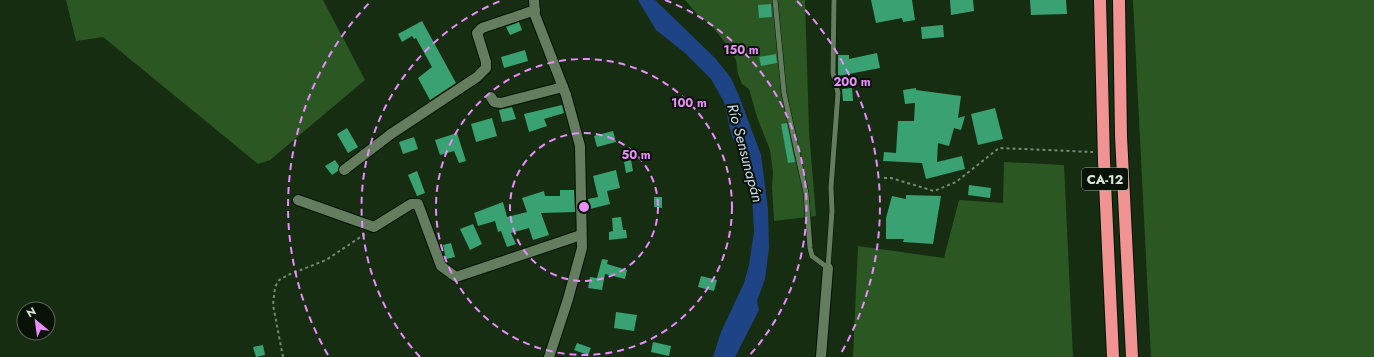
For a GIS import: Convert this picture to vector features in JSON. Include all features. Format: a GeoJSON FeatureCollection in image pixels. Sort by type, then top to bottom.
{"type":"FeatureCollection","features":[{"type":"Feature","properties":{"kind":"highway","name":"CA-12"},"geometry":{"type":"LineString","coordinates":[[1100,0],[1104,152],[1113,357]]}},
{"type":"Feature","properties":{"kind":"highway","name":"CA-12"},"geometry":{"type":"LineString","coordinates":[[1119,0],[1122,136],[1132,357]]}},
{"type":"Feature","properties":{"kind":"street"},"geometry":{"type":"LineString","coordinates":[[344,170],[391,134],[477,77],[486,68],[486,62],[477,33],[482,28],[534,5],[563,88],[580,146],[582,248],[568,299],[549,357]]}},
{"type":"Feature","properties":{"kind":"street"},"geometry":{"type":"LineString","coordinates":[[491,97],[494,102],[501,103],[563,88]]}},
{"type":"Feature","properties":{"kind":"street"},"geometry":{"type":"LineString","coordinates":[[298,200],[374,227],[411,204],[418,204],[441,266],[456,277],[581,235]]}},
{"type":"Feature","properties":{"kind":"street"},"geometry":{"type":"LineString","coordinates":[[821,357],[828,268]]}},
{"type":"Feature","properties":{"kind":"lane"},"geometry":{"type":"LineString","coordinates":[[775,0],[784,94],[806,193],[810,248],[812,256],[828,268]]}},
{"type":"Feature","properties":{"kind":"lane"},"geometry":{"type":"LineString","coordinates":[[828,268],[832,211],[831,187],[838,93],[833,73],[834,0]]}},
{"type":"Feature","properties":{"kind":"path"},"geometry":{"type":"LineString","coordinates":[[884,178],[891,178],[934,191],[956,182],[999,148],[1104,152]]}},
{"type":"Feature","properties":{"kind":"path"},"geometry":{"type":"LineString","coordinates":[[283,357],[273,305],[275,287],[279,280],[326,260],[374,227]]}},
{"type":"Feature","properties":{"kind":"green space"},"geometry":{"type":"Polygon","coordinates":[[[66,0],[323,0],[365,80],[270,160],[258,164],[103,37],[76,41],[66,0]]]}},
{"type":"Feature","properties":{"kind":"green space"},"geometry":{"type":"Polygon","coordinates":[[[685,0],[805,0],[809,132],[816,216],[774,221],[772,187],[773,172],[770,150],[757,117],[749,89],[742,84],[738,74],[736,60],[726,44],[712,26],[698,15],[685,0]]]}},
{"type":"Feature","properties":{"kind":"green space"},"geometry":{"type":"Polygon","coordinates":[[[1133,0],[1374,0],[1374,357],[1151,357],[1133,0]]]}},
{"type":"Feature","properties":{"kind":"green space"},"geometry":{"type":"Polygon","coordinates":[[[1004,162],[1064,165],[1073,357],[853,357],[858,246],[944,258],[959,200],[1003,203],[1004,162]]]}},
{"type":"Feature","properties":{"kind":"water","name":"Río Sensunapán"},"geometry":{"type":"Polygon","coordinates":[[[638,0],[655,0],[715,58],[731,78],[761,155],[768,209],[769,248],[765,279],[757,301],[759,310],[735,357],[713,357],[721,332],[744,283],[749,265],[754,232],[752,193],[746,177],[744,160],[732,137],[724,102],[711,79],[685,53],[656,30],[638,0]]]}},
{"type":"Feature","properties":{"kind":"building"},"geometry":{"type":"Polygon","coordinates":[[[871,0],[912,0],[915,20],[903,22],[902,18],[876,23],[871,0]]]}},
{"type":"Feature","properties":{"kind":"building"},"geometry":{"type":"Polygon","coordinates":[[[950,0],[973,0],[974,11],[951,15],[950,0]]]}},
{"type":"Feature","properties":{"kind":"building"},"geometry":{"type":"Polygon","coordinates":[[[1030,0],[1066,0],[1067,14],[1031,15],[1030,0]]]}},
{"type":"Feature","properties":{"kind":"building"},"geometry":{"type":"Polygon","coordinates":[[[771,4],[772,17],[759,18],[758,5],[771,4]]]}},
{"type":"Feature","properties":{"kind":"building"},"geometry":{"type":"Polygon","coordinates":[[[422,21],[456,83],[430,100],[418,78],[432,67],[416,38],[414,39],[412,36],[402,42],[398,34],[422,21]]]}},
{"type":"Feature","properties":{"kind":"building"},"geometry":{"type":"Polygon","coordinates":[[[519,22],[522,30],[510,35],[506,27],[519,22]]]}},
{"type":"Feature","properties":{"kind":"building"},"geometry":{"type":"Polygon","coordinates":[[[943,25],[944,37],[922,39],[921,27],[943,25]]]}},
{"type":"Feature","properties":{"kind":"building"},"geometry":{"type":"Polygon","coordinates":[[[525,50],[528,61],[504,68],[501,57],[525,50]]]}},
{"type":"Feature","properties":{"kind":"building"},"geometry":{"type":"Polygon","coordinates":[[[877,53],[880,68],[838,76],[838,55],[849,55],[849,59],[877,53]]]}},
{"type":"Feature","properties":{"kind":"building"},"geometry":{"type":"Polygon","coordinates":[[[776,54],[777,63],[761,66],[759,57],[776,54]]]}},
{"type":"Feature","properties":{"kind":"building"},"geometry":{"type":"Polygon","coordinates":[[[852,88],[853,101],[843,101],[842,89],[852,88]]]}},
{"type":"Feature","properties":{"kind":"building"},"geometry":{"type":"Polygon","coordinates":[[[916,88],[916,90],[961,96],[958,118],[965,116],[961,130],[954,128],[949,146],[938,143],[937,162],[962,156],[965,169],[926,179],[922,163],[883,161],[884,152],[896,153],[898,121],[914,121],[915,103],[905,104],[903,90],[916,88]]]}},
{"type":"Feature","properties":{"kind":"building"},"geometry":{"type":"Polygon","coordinates":[[[562,105],[564,113],[544,119],[547,126],[529,132],[524,114],[562,105]]]}},
{"type":"Feature","properties":{"kind":"building"},"geometry":{"type":"Polygon","coordinates":[[[512,107],[516,119],[502,122],[499,110],[512,107]]]}},
{"type":"Feature","properties":{"kind":"building"},"geometry":{"type":"Polygon","coordinates":[[[995,108],[1003,139],[978,145],[971,114],[995,108]]]}},
{"type":"Feature","properties":{"kind":"building"},"geometry":{"type":"Polygon","coordinates":[[[492,118],[497,136],[476,142],[471,124],[492,118]]]}},
{"type":"Feature","properties":{"kind":"building"},"geometry":{"type":"Polygon","coordinates":[[[787,123],[795,162],[788,163],[781,124],[787,123]]]}},
{"type":"Feature","properties":{"kind":"building"},"geometry":{"type":"Polygon","coordinates":[[[347,128],[358,147],[348,153],[337,134],[347,128]]]}},
{"type":"Feature","properties":{"kind":"building"},"geometry":{"type":"Polygon","coordinates":[[[613,131],[616,142],[597,147],[594,136],[613,131]]]}},
{"type":"Feature","properties":{"kind":"building"},"geometry":{"type":"Polygon","coordinates":[[[457,133],[466,161],[459,163],[454,151],[440,155],[435,140],[457,133]]]}},
{"type":"Feature","properties":{"kind":"building"},"geometry":{"type":"Polygon","coordinates":[[[414,137],[418,149],[403,154],[399,142],[414,137]]]}},
{"type":"Feature","properties":{"kind":"building"},"geometry":{"type":"Polygon","coordinates":[[[335,160],[339,166],[338,171],[332,175],[325,166],[335,160]]]}},
{"type":"Feature","properties":{"kind":"building"},"geometry":{"type":"Polygon","coordinates":[[[631,160],[633,171],[626,173],[624,162],[631,160]]]}},
{"type":"Feature","properties":{"kind":"building"},"geometry":{"type":"Polygon","coordinates":[[[616,170],[620,188],[607,191],[610,204],[590,209],[588,199],[598,197],[593,176],[616,170]]]}},
{"type":"Feature","properties":{"kind":"building"},"geometry":{"type":"Polygon","coordinates":[[[417,171],[425,193],[417,196],[408,175],[417,171]]]}},
{"type":"Feature","properties":{"kind":"building"},"geometry":{"type":"Polygon","coordinates":[[[969,185],[991,188],[990,198],[968,195],[969,185]]]}},
{"type":"Feature","properties":{"kind":"building"},"geometry":{"type":"Polygon","coordinates":[[[560,190],[574,190],[575,212],[541,213],[549,235],[533,240],[529,228],[511,233],[516,244],[507,247],[501,231],[498,232],[495,221],[478,226],[474,213],[503,202],[507,217],[527,212],[522,198],[544,191],[545,196],[560,196],[560,190]]]}},
{"type":"Feature","properties":{"kind":"building"},"geometry":{"type":"Polygon","coordinates":[[[906,195],[941,196],[933,244],[903,242],[904,239],[886,239],[886,218],[892,196],[906,199],[906,195]]]}},
{"type":"Feature","properties":{"kind":"building"},"geometry":{"type":"Polygon","coordinates":[[[654,197],[662,197],[662,208],[654,207],[654,197]]]}},
{"type":"Feature","properties":{"kind":"building"},"geometry":{"type":"Polygon","coordinates":[[[621,217],[623,230],[626,230],[627,238],[609,240],[609,232],[613,231],[612,218],[621,217]]]}},
{"type":"Feature","properties":{"kind":"building"},"geometry":{"type":"Polygon","coordinates":[[[473,224],[482,244],[470,250],[460,229],[473,224]]]}},
{"type":"Feature","properties":{"kind":"building"},"geometry":{"type":"Polygon","coordinates":[[[451,243],[455,257],[446,259],[443,245],[451,243]]]}},
{"type":"Feature","properties":{"kind":"building"},"geometry":{"type":"Polygon","coordinates":[[[602,259],[608,260],[607,264],[627,270],[625,279],[605,274],[602,290],[588,288],[590,277],[597,278],[602,259]]]}},
{"type":"Feature","properties":{"kind":"building"},"geometry":{"type":"Polygon","coordinates":[[[701,276],[717,280],[714,291],[698,287],[701,276]]]}},
{"type":"Feature","properties":{"kind":"building"},"geometry":{"type":"Polygon","coordinates":[[[616,312],[637,315],[634,331],[614,328],[616,312]]]}},
{"type":"Feature","properties":{"kind":"building"},"geometry":{"type":"Polygon","coordinates":[[[653,342],[671,346],[669,356],[651,352],[653,342]]]}},
{"type":"Feature","properties":{"kind":"building"},"geometry":{"type":"Polygon","coordinates":[[[577,343],[591,348],[588,355],[574,350],[577,343]]]}},
{"type":"Feature","properties":{"kind":"building"},"geometry":{"type":"Polygon","coordinates":[[[263,345],[265,355],[256,357],[253,347],[263,345]]]}}]}
